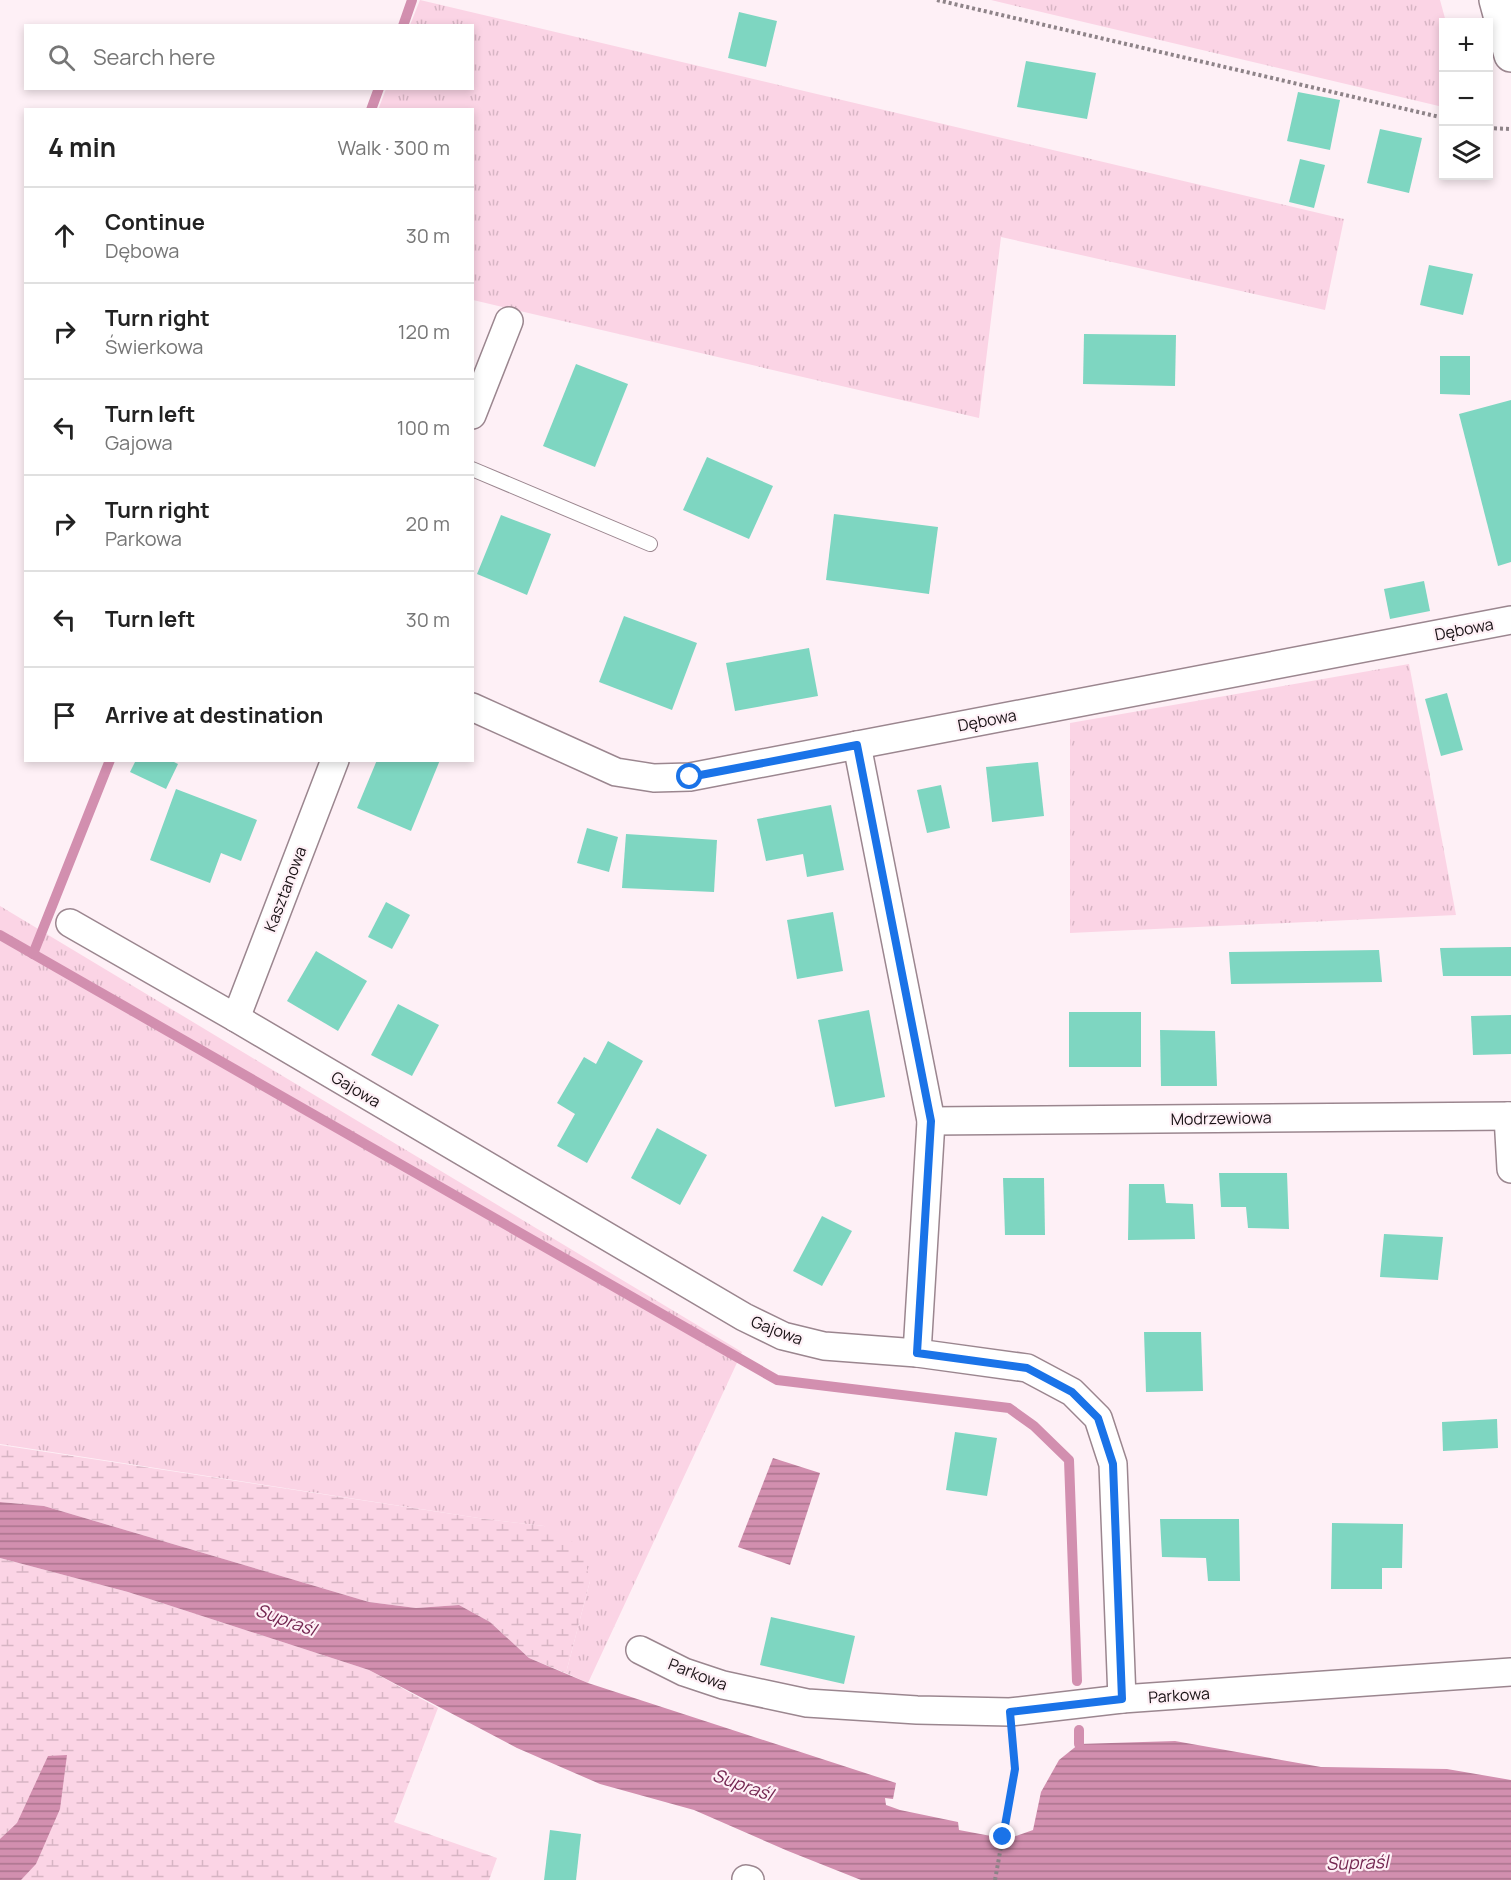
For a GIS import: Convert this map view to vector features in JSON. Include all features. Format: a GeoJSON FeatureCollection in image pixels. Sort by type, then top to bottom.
{"type":"FeatureCollection","features":[{"type":"Feature","properties":{"kind":"street"},"geometry":{"type":"LineString","coordinates":[[1496,0],[1511,55]]}},
{"type":"Feature","properties":{"kind":"street"},"geometry":{"type":"LineString","coordinates":[[474,410],[509,321]]}},
{"type":"Feature","properties":{"kind":"street","name":"Dębowa"},"geometry":{"type":"LineString","coordinates":[[474,708],[616,772],[654,778],[690,777],[1511,620]]}},
{"type":"Feature","properties":{"kind":"street"},"geometry":{"type":"LineString","coordinates":[[857,745],[931,1121],[917,1353]]}},
{"type":"Feature","properties":{"kind":"street","name":"Kasztanowa"},"geometry":{"type":"LineString","coordinates":[[236,1018],[334,762]]}},
{"type":"Feature","properties":{"kind":"street","name":"Gajowa"},"geometry":{"type":"LineString","coordinates":[[70,923],[744,1317],[783,1335],[825,1346],[917,1353],[1027,1368],[1072,1392],[1098,1418],[1113,1464],[1122,1699]]}},
{"type":"Feature","properties":{"kind":"street"},"geometry":{"type":"LineString","coordinates":[[1509,1116],[1511,1169]]}},
{"type":"Feature","properties":{"kind":"street","name":"Modrzewiowa"},"geometry":{"type":"LineString","coordinates":[[931,1121],[1509,1116]]}},
{"type":"Feature","properties":{"kind":"street","name":"Parkowa"},"geometry":{"type":"LineString","coordinates":[[640,1650],[684,1671],[723,1685],[807,1703],[917,1710],[1010,1712],[1122,1699],[1511,1672]]}},
{"type":"Feature","properties":{"kind":"lane"},"geometry":{"type":"LineString","coordinates":[[474,470],[650,544]]}},
{"type":"Feature","properties":{"kind":"path"},"geometry":{"type":"LineString","coordinates":[[937,0],[1439,117]]}},
{"type":"Feature","properties":{"kind":"path"},"geometry":{"type":"LineString","coordinates":[[1493,129],[1511,129]]}},
{"type":"Feature","properties":{"kind":"path"},"geometry":{"type":"LineString","coordinates":[[995,1880],[1015,1769],[1010,1712]]}},
{"type":"Feature","properties":{"kind":"green space"},"geometry":{"type":"Polygon","coordinates":[[[420,0],[1344,219],[1325,310],[1001,237],[979,418],[474,300],[474,108],[379,108],[386,90],[474,90],[474,24],[410,24],[420,0]]]}},
{"type":"Feature","properties":{"kind":"green space"},"geometry":{"type":"Polygon","coordinates":[[[991,0],[1440,0],[1445,18],[1439,18],[1439,106],[991,0]]]}},
{"type":"Feature","properties":{"kind":"green space"},"geometry":{"type":"Polygon","coordinates":[[[1409,664],[1456,915],[1070,933],[1070,723],[1409,664]]]}},
{"type":"Feature","properties":{"kind":"green space"},"geometry":{"type":"Polygon","coordinates":[[[0,906],[742,1352],[588,1683],[566,1673],[590,1581],[544,1526],[485,1519],[0,1444],[0,906]]]}},
{"type":"Feature","properties":{"kind":"green space"},"geometry":{"type":"Polygon","coordinates":[[[0,1445],[544,1526],[582,1547],[590,1581],[566,1673],[529,1658],[490,1622],[459,1605],[416,1608],[369,1602],[44,1506],[0,1502],[0,1445]]]}},
{"type":"Feature","properties":{"kind":"green space"},"geometry":{"type":"Polygon","coordinates":[[[0,1558],[128,1592],[369,1670],[438,1708],[394,1822],[497,1858],[489,1880],[0,1880],[0,1558]]]}},
{"type":"Feature","properties":{"kind":"water"},"geometry":{"type":"Polygon","coordinates":[[[773,1458],[820,1473],[790,1565],[738,1547],[773,1458]]]}},
{"type":"Feature","properties":{"kind":"water","name":"Supraśl"},"geometry":{"type":"Polygon","coordinates":[[[0,1502],[44,1506],[369,1602],[416,1608],[459,1605],[490,1622],[529,1658],[588,1683],[896,1783],[893,1799],[885,1798],[886,1805],[958,1822],[959,1830],[1007,1839],[1033,1830],[1041,1792],[1059,1760],[1079,1744],[1175,1741],[1321,1767],[1447,1769],[1511,1780],[1511,1880],[861,1880],[694,1810],[600,1784],[517,1748],[369,1670],[128,1592],[0,1558],[0,1502]]]}},
{"type":"Feature","properties":{"kind":"water"},"geometry":{"type":"Polygon","coordinates":[[[67,1755],[60,1809],[36,1864],[21,1880],[0,1880],[0,1839],[17,1823],[48,1756],[67,1755]]]}},
{"type":"Feature","properties":{"kind":"building"},"geometry":{"type":"Polygon","coordinates":[[[739,12],[777,21],[766,67],[728,58],[739,12]]]}},
{"type":"Feature","properties":{"kind":"building"},"geometry":{"type":"Polygon","coordinates":[[[1026,61],[1096,73],[1087,119],[1017,107],[1026,61]]]}},
{"type":"Feature","properties":{"kind":"building"},"geometry":{"type":"Polygon","coordinates":[[[1298,92],[1340,100],[1330,150],[1287,141],[1298,92]]]}},
{"type":"Feature","properties":{"kind":"building"},"geometry":{"type":"Polygon","coordinates":[[[1380,129],[1422,138],[1409,193],[1367,183],[1380,129]]]}},
{"type":"Feature","properties":{"kind":"building"},"geometry":{"type":"Polygon","coordinates":[[[1300,159],[1325,165],[1314,208],[1289,202],[1300,159]]]}},
{"type":"Feature","properties":{"kind":"building"},"geometry":{"type":"Polygon","coordinates":[[[1429,265],[1473,274],[1463,315],[1420,305],[1429,265]]]}},
{"type":"Feature","properties":{"kind":"building"},"geometry":{"type":"Polygon","coordinates":[[[1084,334],[1176,335],[1175,386],[1083,384],[1084,334]]]}},
{"type":"Feature","properties":{"kind":"building"},"geometry":{"type":"Polygon","coordinates":[[[1440,356],[1470,356],[1470,395],[1440,394],[1440,356]]]}},
{"type":"Feature","properties":{"kind":"building"},"geometry":{"type":"Polygon","coordinates":[[[576,364],[628,384],[595,467],[543,446],[576,364]]]}},
{"type":"Feature","properties":{"kind":"building"},"geometry":{"type":"Polygon","coordinates":[[[1511,400],[1511,562],[1498,566],[1459,414],[1511,400]]]}},
{"type":"Feature","properties":{"kind":"building"},"geometry":{"type":"Polygon","coordinates":[[[707,457],[773,486],[749,539],[683,510],[707,457]]]}},
{"type":"Feature","properties":{"kind":"building"},"geometry":{"type":"Polygon","coordinates":[[[834,514],[938,527],[929,594],[826,580],[834,514]]]}},
{"type":"Feature","properties":{"kind":"building"},"geometry":{"type":"Polygon","coordinates":[[[501,515],[551,534],[527,595],[477,574],[501,515]]]}},
{"type":"Feature","properties":{"kind":"building"},"geometry":{"type":"Polygon","coordinates":[[[1424,581],[1430,611],[1390,619],[1384,589],[1424,581]]]}},
{"type":"Feature","properties":{"kind":"building"},"geometry":{"type":"Polygon","coordinates":[[[624,616],[697,643],[672,710],[599,682],[624,616]]]}},
{"type":"Feature","properties":{"kind":"building"},"geometry":{"type":"Polygon","coordinates":[[[809,648],[818,696],[735,711],[726,663],[809,648]]]}},
{"type":"Feature","properties":{"kind":"building"},"geometry":{"type":"Polygon","coordinates":[[[1447,693],[1463,750],[1441,756],[1425,699],[1447,693]]]}},
{"type":"Feature","properties":{"kind":"building"},"geometry":{"type":"Polygon","coordinates":[[[135,762],[174,762],[178,764],[166,789],[130,772],[135,762]]]}},
{"type":"Feature","properties":{"kind":"building"},"geometry":{"type":"Polygon","coordinates":[[[376,762],[439,762],[411,831],[357,808],[376,762]]]}},
{"type":"Feature","properties":{"kind":"building"},"geometry":{"type":"Polygon","coordinates":[[[1038,762],[1044,816],[992,822],[986,767],[1038,762]]]}},
{"type":"Feature","properties":{"kind":"building"},"geometry":{"type":"Polygon","coordinates":[[[941,785],[950,828],[927,833],[917,790],[941,785]]]}},
{"type":"Feature","properties":{"kind":"building"},"geometry":{"type":"Polygon","coordinates":[[[176,789],[257,820],[241,861],[221,853],[210,883],[150,860],[176,789]]]}},
{"type":"Feature","properties":{"kind":"building"},"geometry":{"type":"Polygon","coordinates":[[[831,805],[844,870],[807,877],[803,854],[766,861],[757,819],[831,805]]]}},
{"type":"Feature","properties":{"kind":"building"},"geometry":{"type":"Polygon","coordinates":[[[587,828],[618,837],[609,872],[577,863],[587,828]]]}},
{"type":"Feature","properties":{"kind":"building"},"geometry":{"type":"Polygon","coordinates":[[[626,834],[717,840],[714,892],[622,888],[626,834]]]}},
{"type":"Feature","properties":{"kind":"building"},"geometry":{"type":"Polygon","coordinates":[[[386,902],[410,915],[392,949],[368,937],[386,902]]]}},
{"type":"Feature","properties":{"kind":"building"},"geometry":{"type":"Polygon","coordinates":[[[833,912],[843,971],[797,979],[787,920],[833,912]]]}},
{"type":"Feature","properties":{"kind":"building"},"geometry":{"type":"Polygon","coordinates":[[[1511,947],[1511,976],[1443,976],[1440,948],[1511,947]]]}},
{"type":"Feature","properties":{"kind":"building"},"geometry":{"type":"Polygon","coordinates":[[[1379,950],[1382,982],[1231,984],[1229,952],[1379,950]]]}},
{"type":"Feature","properties":{"kind":"building"},"geometry":{"type":"Polygon","coordinates":[[[316,951],[367,981],[338,1031],[287,1001],[316,951]]]}},
{"type":"Feature","properties":{"kind":"building"},"geometry":{"type":"Polygon","coordinates":[[[398,1004],[439,1025],[412,1076],[371,1055],[398,1004]]]}},
{"type":"Feature","properties":{"kind":"building"},"geometry":{"type":"Polygon","coordinates":[[[869,1010],[885,1097],[835,1107],[818,1020],[869,1010]]]}},
{"type":"Feature","properties":{"kind":"building"},"geometry":{"type":"Polygon","coordinates":[[[1069,1012],[1141,1012],[1141,1067],[1069,1067],[1069,1012]]]}},
{"type":"Feature","properties":{"kind":"building"},"geometry":{"type":"Polygon","coordinates":[[[1511,1015],[1511,1054],[1473,1055],[1471,1016],[1511,1015]]]}},
{"type":"Feature","properties":{"kind":"building"},"geometry":{"type":"Polygon","coordinates":[[[1160,1030],[1215,1031],[1217,1086],[1161,1086],[1160,1030]]]}},
{"type":"Feature","properties":{"kind":"building"},"geometry":{"type":"Polygon","coordinates":[[[608,1041],[643,1061],[587,1163],[557,1146],[575,1114],[557,1103],[584,1057],[596,1064],[608,1041]]]}},
{"type":"Feature","properties":{"kind":"building"},"geometry":{"type":"Polygon","coordinates":[[[657,1128],[707,1155],[680,1205],[631,1178],[657,1128]]]}},
{"type":"Feature","properties":{"kind":"building"},"geometry":{"type":"Polygon","coordinates":[[[1219,1173],[1287,1173],[1289,1229],[1248,1228],[1246,1207],[1221,1207],[1219,1173]]]}},
{"type":"Feature","properties":{"kind":"building"},"geometry":{"type":"Polygon","coordinates":[[[1003,1178],[1044,1178],[1045,1235],[1005,1235],[1003,1178]]]}},
{"type":"Feature","properties":{"kind":"building"},"geometry":{"type":"Polygon","coordinates":[[[1129,1184],[1164,1184],[1166,1203],[1193,1204],[1195,1239],[1128,1240],[1129,1184]]]}},
{"type":"Feature","properties":{"kind":"building"},"geometry":{"type":"Polygon","coordinates":[[[822,1216],[852,1231],[822,1286],[793,1271],[822,1216]]]}},
{"type":"Feature","properties":{"kind":"building"},"geometry":{"type":"Polygon","coordinates":[[[1384,1234],[1443,1237],[1438,1280],[1380,1277],[1384,1234]]]}},
{"type":"Feature","properties":{"kind":"building"},"geometry":{"type":"Polygon","coordinates":[[[1144,1332],[1201,1332],[1203,1391],[1146,1392],[1144,1332]]]}},
{"type":"Feature","properties":{"kind":"building"},"geometry":{"type":"Polygon","coordinates":[[[1497,1419],[1498,1448],[1443,1451],[1442,1422],[1497,1419]]]}},
{"type":"Feature","properties":{"kind":"building"},"geometry":{"type":"Polygon","coordinates":[[[955,1432],[997,1438],[987,1496],[946,1490],[955,1432]]]}},
{"type":"Feature","properties":{"kind":"building"},"geometry":{"type":"Polygon","coordinates":[[[1160,1519],[1239,1519],[1240,1581],[1208,1581],[1206,1558],[1162,1557],[1160,1519]]]}},
{"type":"Feature","properties":{"kind":"building"},"geometry":{"type":"Polygon","coordinates":[[[1332,1523],[1403,1524],[1402,1568],[1382,1568],[1382,1589],[1331,1589],[1332,1523]]]}},
{"type":"Feature","properties":{"kind":"building"},"geometry":{"type":"Polygon","coordinates":[[[771,1617],[855,1636],[844,1684],[760,1665],[771,1617]]]}},
{"type":"Feature","properties":{"kind":"building"},"geometry":{"type":"Polygon","coordinates":[[[550,1830],[581,1834],[576,1880],[544,1880],[550,1830]]]}},
{"type":"Feature","properties":{"kind":"waterway"},"geometry":{"type":"LineString","coordinates":[[404,24],[412,0]]}},
{"type":"Feature","properties":{"kind":"waterway"},"geometry":{"type":"LineString","coordinates":[[372,108],[378,90]]}},
{"type":"Feature","properties":{"kind":"waterway"},"geometry":{"type":"LineString","coordinates":[[33,954],[109,762]]}},
{"type":"Feature","properties":{"kind":"waterway"},"geometry":{"type":"LineString","coordinates":[[0,935],[777,1380],[1009,1408],[1034,1426],[1069,1460],[1077,1681]]}},
{"type":"Feature","properties":{"kind":"waterway"},"geometry":{"type":"LineString","coordinates":[[1079,1730],[1079,1744]]}},
{"type":"Feature","properties":{"kind":"route"},"geometry":{"type":"LineString","coordinates":[[690,777],[857,745],[931,1121],[917,1353],[1027,1368],[1072,1392],[1098,1418],[1113,1464],[1122,1699],[1010,1712],[1015,1769],[1003,1837]]}}]}
